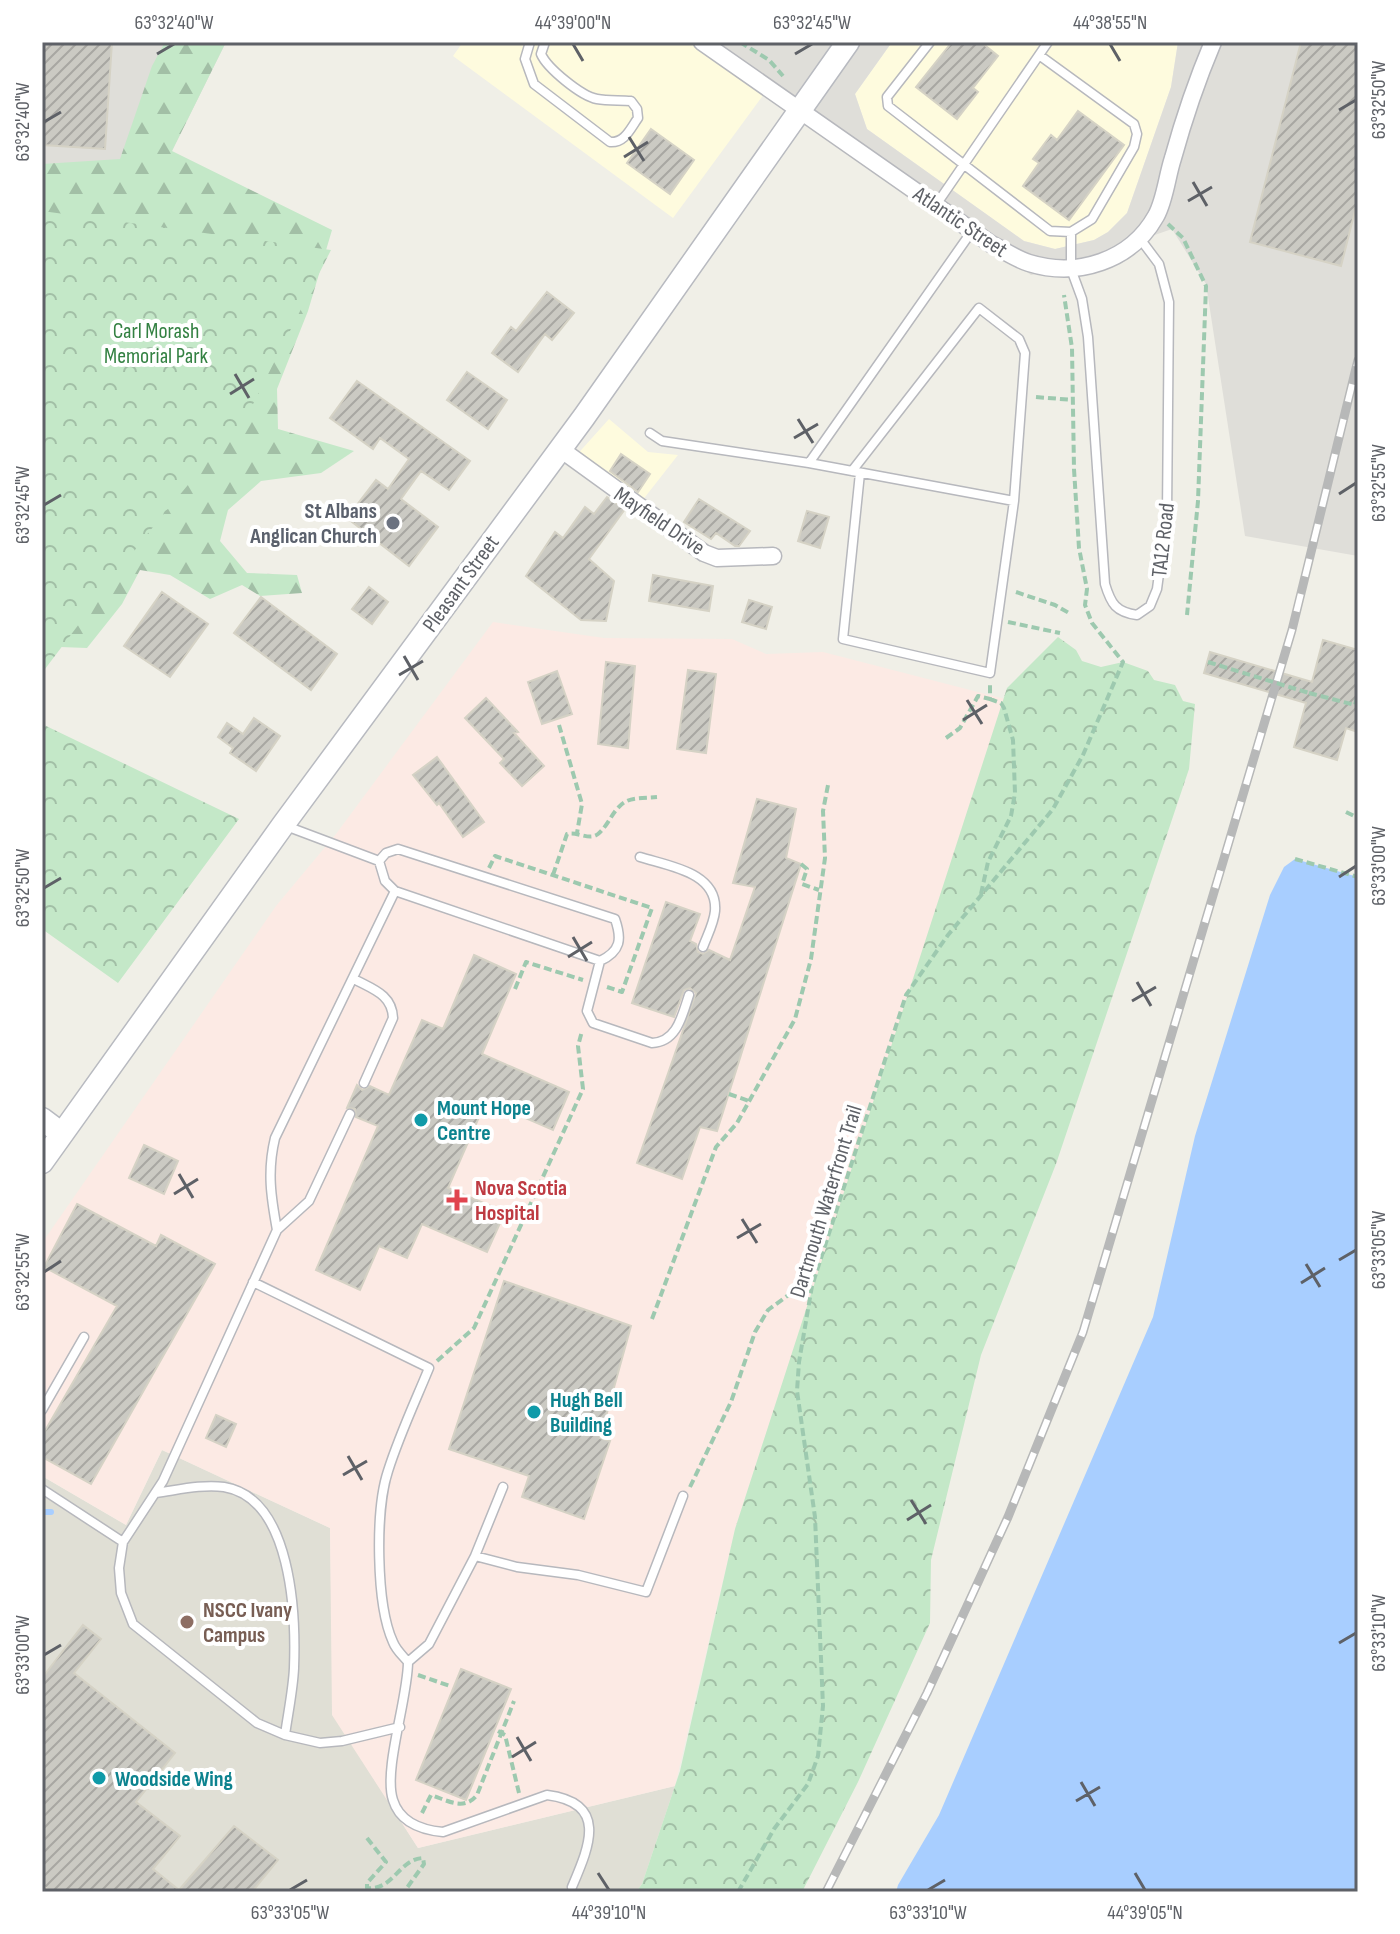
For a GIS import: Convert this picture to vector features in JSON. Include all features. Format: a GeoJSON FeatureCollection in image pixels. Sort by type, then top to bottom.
{"type":"FeatureCollection","features":[{"type":"Feature","properties":{"kind":"main road","name":"Pleasant Street"},"geometry":{"type":"LineString","coordinates":[[42,1162],[283,825],[559,448],[848,42]]}},
{"type":"Feature","properties":{"kind":"main road"},"geometry":{"type":"LineString","coordinates":[[42,1119],[62,1134]]}},
{"type":"Feature","properties":{"kind":"street","name":"Atlantic Street"},"geometry":{"type":"LineString","coordinates":[[702,42],[991,244],[1028,263],[1065,268],[1108,260],[1141,240],[1158,214],[1189,100],[1213,42]]}},
{"type":"Feature","properties":{"kind":"street","name":"Mayfield Drive"},"geometry":{"type":"LineString","coordinates":[[559,448],[704,553],[717,558],[773,556]]}},
{"type":"Feature","properties":{"kind":"lane"},"geometry":{"type":"LineString","coordinates":[[530,42],[525,59],[534,84],[610,142],[624,138],[638,118],[637,109],[631,101],[594,98],[580,91],[544,61],[541,54],[545,42]]}},
{"type":"Feature","properties":{"kind":"lane"},"geometry":{"type":"LineString","coordinates":[[930,42],[887,97],[888,106],[1050,231],[1071,232],[1092,219],[1134,147],[1137,134],[1134,124],[1039,55]]}},
{"type":"Feature","properties":{"kind":"lane"},"geometry":{"type":"LineString","coordinates":[[936,205],[1048,42]]}},
{"type":"Feature","properties":{"kind":"lane"},"geometry":{"type":"LineString","coordinates":[[809,463],[972,230]]}},
{"type":"Feature","properties":{"kind":"lane"},"geometry":{"type":"LineString","coordinates":[[1065,268],[1071,232]]}},
{"type":"Feature","properties":{"kind":"lane","name":"TA12 Road"},"geometry":{"type":"LineString","coordinates":[[1065,268],[1082,299],[1088,337],[1105,584],[1110,602],[1122,612],[1137,615],[1150,606],[1157,589],[1167,514],[1168,453],[1169,302],[1159,264],[1141,240]]}},
{"type":"Feature","properties":{"kind":"lane"},"geometry":{"type":"LineString","coordinates":[[979,308],[1019,339],[1025,353],[1022,396],[1014,501],[990,673],[843,639],[856,472],[979,308]]}},
{"type":"Feature","properties":{"kind":"lane"},"geometry":{"type":"LineString","coordinates":[[650,433],[662,441],[809,463],[1014,501]]}},
{"type":"Feature","properties":{"kind":"lane"},"geometry":{"type":"LineString","coordinates":[[283,825],[379,861]]}},
{"type":"Feature","properties":{"kind":"lane"},"geometry":{"type":"LineString","coordinates":[[398,849],[615,919],[621,936],[618,947],[600,961],[395,891],[385,881],[379,861],[386,853],[398,849]]}},
{"type":"Feature","properties":{"kind":"lane"},"geometry":{"type":"LineString","coordinates":[[640,857],[695,875],[706,882],[714,896],[715,912],[703,947]]}},
{"type":"Feature","properties":{"kind":"lane"},"geometry":{"type":"LineString","coordinates":[[277,1230],[269,1187],[275,1138],[395,891]]}},
{"type":"Feature","properties":{"kind":"lane"},"geometry":{"type":"LineString","coordinates":[[600,961],[587,1011],[593,1023],[652,1043],[662,1043],[676,1029],[689,995]]}},
{"type":"Feature","properties":{"kind":"lane"},"geometry":{"type":"LineString","coordinates":[[354,979],[387,997],[392,1007],[393,1018],[364,1083]]}},
{"type":"Feature","properties":{"kind":"lane"},"geometry":{"type":"LineString","coordinates":[[350,1114],[309,1201],[277,1230],[156,1493],[123,1542],[119,1568],[121,1593],[133,1624],[257,1723],[285,1735],[320,1743],[400,1727]]}},
{"type":"Feature","properties":{"kind":"lane"},"geometry":{"type":"LineString","coordinates":[[253,1282],[429,1368],[387,1473],[382,1498],[382,1598],[394,1645],[408,1666]]}},
{"type":"Feature","properties":{"kind":"lane"},"geometry":{"type":"LineString","coordinates":[[42,1410],[84,1337]]}},
{"type":"Feature","properties":{"kind":"lane"},"geometry":{"type":"LineString","coordinates":[[156,1493],[206,1486],[224,1487],[238,1492],[268,1517],[277,1535],[293,1604],[294,1672],[285,1735]]}},
{"type":"Feature","properties":{"kind":"lane"},"geometry":{"type":"LineString","coordinates":[[503,1487],[475,1556],[429,1644],[408,1666],[393,1757],[393,1801],[407,1821],[428,1831],[443,1832],[547,1795],[563,1797],[576,1804],[587,1817],[591,1830],[588,1851],[572,1887]]}},
{"type":"Feature","properties":{"kind":"lane"},"geometry":{"type":"LineString","coordinates":[[42,1489],[123,1542]]}},
{"type":"Feature","properties":{"kind":"lane"},"geometry":{"type":"LineString","coordinates":[[475,1556],[517,1567],[578,1575],[646,1592],[683,1496]]}},
{"type":"Feature","properties":{"kind":"path"},"geometry":{"type":"LineString","coordinates":[[1158,214],[1183,238],[1206,286],[1198,501],[1187,615]]}},
{"type":"Feature","properties":{"kind":"path"},"geometry":{"type":"LineString","coordinates":[[1022,396],[1073,400],[1065,268]]}},
{"type":"Feature","properties":{"kind":"path","name":"Dartmouth Waterfront Trail"},"geometry":{"type":"LineString","coordinates":[[738,1892],[774,1829],[808,1784],[818,1756],[823,1706],[815,1517],[797,1391],[812,1286],[906,995],[948,935],[1053,809],[1083,755],[1123,662],[1092,623],[1085,605],[1087,589],[1079,548],[1073,400]]}},
{"type":"Feature","properties":{"kind":"path"},"geometry":{"type":"LineString","coordinates":[[1003,586],[1069,613]]}},
{"type":"Feature","properties":{"kind":"path"},"geometry":{"type":"LineString","coordinates":[[998,620],[1060,633]]}},
{"type":"Feature","properties":{"kind":"path"},"geometry":{"type":"LineString","coordinates":[[1208,662],[1355,705],[1358,694]]}},
{"type":"Feature","properties":{"kind":"path"},"geometry":{"type":"LineString","coordinates":[[990,673],[990,699]]}},
{"type":"Feature","properties":{"kind":"path"},"geometry":{"type":"LineString","coordinates":[[946,738],[960,728],[978,696],[1001,703],[1004,708],[1013,740],[1015,793],[1011,816],[988,862],[980,896]]}},
{"type":"Feature","properties":{"kind":"path"},"geometry":{"type":"LineString","coordinates":[[559,725],[562,744],[582,804],[577,833]]}},
{"type":"Feature","properties":{"kind":"path"},"geometry":{"type":"LineString","coordinates":[[652,1319],[716,1147],[737,1123],[795,1019],[811,959],[825,858],[823,811],[828,785]]}},
{"type":"Feature","properties":{"kind":"path"},"geometry":{"type":"LineString","coordinates":[[553,875],[567,834],[591,837],[598,834],[618,805],[627,799],[657,797]]}},
{"type":"Feature","properties":{"kind":"path"},"geometry":{"type":"LineString","coordinates":[[1346,812],[1358,818]]}},
{"type":"Feature","properties":{"kind":"path"},"geometry":{"type":"LineString","coordinates":[[476,863],[489,868],[495,856],[652,908],[622,992],[526,962],[515,989]]}},
{"type":"Feature","properties":{"kind":"path"},"geometry":{"type":"LineString","coordinates":[[1295,859],[1358,877]]}},
{"type":"Feature","properties":{"kind":"path"},"geometry":{"type":"LineString","coordinates":[[801,864],[807,869],[802,884],[820,890]]}},
{"type":"Feature","properties":{"kind":"path"},"geometry":{"type":"LineString","coordinates":[[429,1368],[474,1328],[570,1118],[583,1089],[578,1046],[589,1017]]}},
{"type":"Feature","properties":{"kind":"path"},"geometry":{"type":"LineString","coordinates":[[729,1094],[749,1101]]}},
{"type":"Feature","properties":{"kind":"path"},"geometry":{"type":"LineString","coordinates":[[683,1496],[731,1402],[755,1332],[768,1310],[794,1291],[812,1286]]}},
{"type":"Feature","properties":{"kind":"path"},"geometry":{"type":"LineString","coordinates":[[408,1666],[450,1686]]}},
{"type":"Feature","properties":{"kind":"path"},"geometry":{"type":"LineString","coordinates":[[416,1826],[431,1795],[462,1806],[470,1804],[477,1795],[514,1701]]}},
{"type":"Feature","properties":{"kind":"path"},"geometry":{"type":"LineString","coordinates":[[500,1732],[505,1735],[522,1803]]}},
{"type":"Feature","properties":{"kind":"path"},"geometry":{"type":"LineString","coordinates":[[367,1838],[386,1862],[367,1883],[367,1888],[383,1885],[414,1859],[423,1858],[424,1864],[404,1892]]}},
{"type":"Feature","properties":{"kind":"shaded area"},"geometry":{"type":"Polygon","coordinates":[[[42,42],[226,42],[172,151],[42,211],[42,42]]]}},
{"type":"Feature","properties":{"kind":"shaded area"},"geometry":{"type":"Polygon","coordinates":[[[463,42],[769,42],[767,90],[673,218],[453,56],[463,42]]]}},
{"type":"Feature","properties":{"kind":"shaded area"},"geometry":{"type":"Polygon","coordinates":[[[712,42],[892,42],[855,94],[867,129],[1024,241],[1055,249],[1094,240],[1108,232],[1127,213],[1171,87],[1178,42],[1358,42],[1358,556],[1245,536],[1206,284],[1172,229],[1146,238],[1099,262],[1031,275],[712,42]]]}},
{"type":"Feature","properties":{"kind":"shaded area"},"geometry":{"type":"Polygon","coordinates":[[[892,42],[1178,42],[1171,87],[1127,213],[1108,232],[1094,240],[1055,249],[1024,241],[867,129],[855,94],[892,42]]]}},
{"type":"Feature","properties":{"kind":"shaded area"},"geometry":{"type":"Polygon","coordinates":[[[609,419],[648,452],[678,455],[638,506],[574,458],[609,419]]]}},
{"type":"Feature","properties":{"kind":"shaded area","name":"Nova Scotia Hospital"},"geometry":{"type":"Polygon","coordinates":[[[493,622],[604,638],[732,639],[766,654],[823,652],[1005,699],[735,1529],[675,1786],[418,1848],[332,1715],[330,1528],[162,1450],[126,1525],[42,1476],[42,1243],[276,906],[336,834],[493,622]]]}},
{"type":"Feature","properties":{"kind":"shaded area","name":"NSCC Ivany Campus"},"geometry":{"type":"Polygon","coordinates":[[[162,1450],[330,1528],[333,1715],[418,1848],[675,1786],[642,1884],[636,1892],[42,1892],[42,1476],[126,1525],[162,1450]]]}},
{"type":"Feature","properties":{"kind":"green space","name":"Carl Morash Memorial Park"},"geometry":{"type":"Polygon","coordinates":[[[165,42],[226,42],[172,151],[332,230],[308,311],[277,389],[278,429],[354,451],[321,473],[261,481],[228,510],[220,541],[247,573],[297,575],[302,593],[260,596],[242,585],[210,599],[170,575],[140,570],[122,604],[87,648],[60,647],[42,275],[42,164],[120,159],[152,66],[165,42]]]}},
{"type":"Feature","properties":{"kind":"green space","name":"Carl Morash Memorial Park"},"geometry":{"type":"Polygon","coordinates":[[[42,211],[331,250],[250,410],[144,538],[42,673],[42,211]]]}},
{"type":"Feature","properties":{"kind":"green space"},"geometry":{"type":"Polygon","coordinates":[[[1058,637],[1076,650],[1082,661],[1101,667],[1123,662],[1148,671],[1154,680],[1175,685],[1183,701],[1195,704],[1189,769],[1056,1164],[981,1355],[931,1560],[930,1623],[858,1782],[802,1892],[636,1892],[642,1884],[680,1771],[735,1529],[1007,688],[1058,637]]]}},
{"type":"Feature","properties":{"kind":"green space"},"geometry":{"type":"Polygon","coordinates":[[[42,724],[239,819],[118,983],[42,929],[42,724]]]}},
{"type":"Feature","properties":{"kind":"water"},"geometry":{"type":"Polygon","coordinates":[[[1295,859],[1358,877],[1358,1892],[896,1892],[939,1815],[1153,1317],[1195,1136],[1270,895],[1284,867],[1295,859]]]}},
{"type":"Feature","properties":{"kind":"building"},"geometry":{"type":"Polygon","coordinates":[[[42,42],[112,42],[105,149],[42,145],[42,42]]]}},
{"type":"Feature","properties":{"kind":"building"},"geometry":{"type":"Polygon","coordinates":[[[952,42],[981,42],[998,56],[973,88],[978,92],[957,119],[916,87],[952,42]]]}},
{"type":"Feature","properties":{"kind":"building"},"geometry":{"type":"Polygon","coordinates":[[[1301,42],[1358,42],[1358,199],[1341,266],[1250,242],[1301,42]]]}},
{"type":"Feature","properties":{"kind":"building"},"geometry":{"type":"Polygon","coordinates":[[[1078,111],[1124,145],[1069,220],[1023,186],[1039,163],[1033,159],[1051,135],[1057,140],[1078,111]]]}},
{"type":"Feature","properties":{"kind":"building"},"geometry":{"type":"Polygon","coordinates":[[[651,129],[694,160],[670,194],[627,163],[651,129]]]}},
{"type":"Feature","properties":{"kind":"building"},"geometry":{"type":"Polygon","coordinates":[[[547,292],[574,313],[552,340],[545,334],[518,372],[492,353],[511,327],[516,331],[547,292]]]}},
{"type":"Feature","properties":{"kind":"building"},"geometry":{"type":"Polygon","coordinates":[[[467,372],[507,400],[488,429],[447,400],[467,372]]]}},
{"type":"Feature","properties":{"kind":"building"},"geometry":{"type":"Polygon","coordinates":[[[357,381],[470,461],[449,490],[421,471],[401,499],[438,527],[409,566],[347,518],[376,480],[388,489],[409,459],[380,438],[373,449],[330,418],[357,381]]]}},
{"type":"Feature","properties":{"kind":"building"},"geometry":{"type":"Polygon","coordinates":[[[621,454],[650,474],[638,492],[610,471],[621,454]]]}},
{"type":"Feature","properties":{"kind":"building"},"geometry":{"type":"Polygon","coordinates":[[[607,497],[625,509],[589,559],[614,581],[606,621],[581,620],[526,576],[555,532],[563,538],[585,507],[594,514],[607,497]]]}},
{"type":"Feature","properties":{"kind":"building"},"geometry":{"type":"Polygon","coordinates":[[[699,499],[750,531],[739,546],[716,533],[711,539],[684,522],[699,499]]]}},
{"type":"Feature","properties":{"kind":"building"},"geometry":{"type":"Polygon","coordinates":[[[807,511],[829,517],[820,548],[798,541],[807,511]]]}},
{"type":"Feature","properties":{"kind":"building"},"geometry":{"type":"Polygon","coordinates":[[[653,575],[713,586],[709,611],[649,601],[653,575]]]}},
{"type":"Feature","properties":{"kind":"building"},"geometry":{"type":"Polygon","coordinates":[[[369,587],[388,602],[372,624],[352,609],[369,587]]]}},
{"type":"Feature","properties":{"kind":"building"},"geometry":{"type":"Polygon","coordinates":[[[162,592],[208,624],[170,677],[124,646],[162,592]]]}},
{"type":"Feature","properties":{"kind":"building"},"geometry":{"type":"Polygon","coordinates":[[[261,597],[337,654],[311,690],[234,633],[261,597]]]}},
{"type":"Feature","properties":{"kind":"building"},"geometry":{"type":"Polygon","coordinates":[[[749,600],[772,607],[766,629],[742,622],[749,600]]]}},
{"type":"Feature","properties":{"kind":"building"},"geometry":{"type":"Polygon","coordinates":[[[1323,640],[1358,650],[1358,732],[1346,728],[1337,760],[1294,747],[1306,703],[1204,673],[1210,652],[1312,682],[1323,640]]]}},
{"type":"Feature","properties":{"kind":"building"},"geometry":{"type":"Polygon","coordinates":[[[606,662],[635,666],[628,748],[598,744],[606,662]]]}},
{"type":"Feature","properties":{"kind":"building"},"geometry":{"type":"Polygon","coordinates":[[[688,670],[716,674],[706,753],[677,749],[688,670]]]}},
{"type":"Feature","properties":{"kind":"building"},"geometry":{"type":"Polygon","coordinates":[[[557,671],[572,714],[542,724],[528,682],[557,671]]]}},
{"type":"Feature","properties":{"kind":"building"},"geometry":{"type":"Polygon","coordinates":[[[486,698],[544,766],[522,786],[500,763],[504,759],[465,718],[486,698]]]}},
{"type":"Feature","properties":{"kind":"building"},"geometry":{"type":"Polygon","coordinates":[[[254,718],[280,736],[256,771],[230,753],[233,748],[218,737],[227,723],[243,734],[254,718]]]}},
{"type":"Feature","properties":{"kind":"building"},"geometry":{"type":"Polygon","coordinates":[[[437,757],[484,822],[463,837],[439,803],[437,805],[413,775],[437,757]]]}},
{"type":"Feature","properties":{"kind":"building"},"geometry":{"type":"Polygon","coordinates":[[[757,799],[796,809],[786,858],[801,864],[717,1131],[700,1127],[682,1179],[637,1163],[696,993],[690,988],[684,990],[674,1017],[632,1003],[666,902],[700,914],[690,941],[696,944],[698,952],[703,954],[709,950],[730,960],[755,887],[733,883],[757,799]]]}},
{"type":"Feature","properties":{"kind":"building","name":"Mount Hope Centre"},"geometry":{"type":"Polygon","coordinates":[[[474,955],[516,974],[482,1054],[569,1092],[553,1130],[486,1101],[448,1188],[505,1212],[487,1252],[422,1224],[407,1258],[379,1246],[360,1290],[316,1270],[378,1126],[356,1117],[355,1109],[347,1108],[357,1085],[362,1090],[370,1086],[389,1095],[422,1020],[443,1029],[474,955]]]}},
{"type":"Feature","properties":{"kind":"building"},"geometry":{"type":"Polygon","coordinates":[[[144,1145],[178,1161],[164,1194],[129,1178],[144,1145]]]}},
{"type":"Feature","properties":{"kind":"building"},"geometry":{"type":"Polygon","coordinates":[[[77,1204],[156,1246],[161,1235],[215,1264],[91,1484],[42,1457],[42,1436],[117,1306],[44,1267],[77,1204]]]}},
{"type":"Feature","properties":{"kind":"building","name":"Hugh Bell Building"},"geometry":{"type":"Polygon","coordinates":[[[504,1281],[631,1326],[600,1438],[610,1441],[584,1519],[522,1497],[529,1476],[449,1449],[504,1281]]]}},
{"type":"Feature","properties":{"kind":"building"},"geometry":{"type":"Polygon","coordinates":[[[216,1415],[236,1424],[226,1447],[206,1438],[216,1415]]]}},
{"type":"Feature","properties":{"kind":"building","name":"Woodside Wing"},"geometry":{"type":"Polygon","coordinates":[[[83,1625],[101,1639],[74,1673],[175,1753],[136,1802],[180,1836],[153,1869],[179,1890],[234,1826],[278,1860],[252,1892],[51,1892],[42,1885],[42,1678],[83,1625]]]}},
{"type":"Feature","properties":{"kind":"building"},"geometry":{"type":"Polygon","coordinates":[[[461,1669],[511,1689],[466,1800],[416,1780],[461,1669]]]}},
{"type":"Feature","properties":{"kind":"waterway"},"geometry":{"type":"LineString","coordinates":[[42,1512],[51,1512]]}},
{"type":"Feature","properties":{"kind":"railway"},"geometry":{"type":"LineString","coordinates":[[826,1892],[927,1693],[1008,1517],[1083,1332],[1292,630],[1358,360]]}},
{"type":"Feature","properties":{"kind":"place","name":"St Albans Anglican Church"},"geometry":{"type":"Point","coordinates":[393,523]}},
{"type":"Feature","properties":{"kind":"place","name":"Mount Hope Centre"},"geometry":{"type":"Point","coordinates":[421,1120]}},
{"type":"Feature","properties":{"kind":"place","name":"Nova Scotia Hospital"},"geometry":{"type":"Point","coordinates":[457,1200]}},
{"type":"Feature","properties":{"kind":"place","name":"Hugh Bell Building"},"geometry":{"type":"Point","coordinates":[534,1412]}},
{"type":"Feature","properties":{"kind":"place","name":"NSCC Ivany Campus"},"geometry":{"type":"Point","coordinates":[187,1622]}},
{"type":"Feature","properties":{"kind":"place","name":"Woodside Wing"},"geometry":{"type":"Point","coordinates":[99,1778]}}]}
